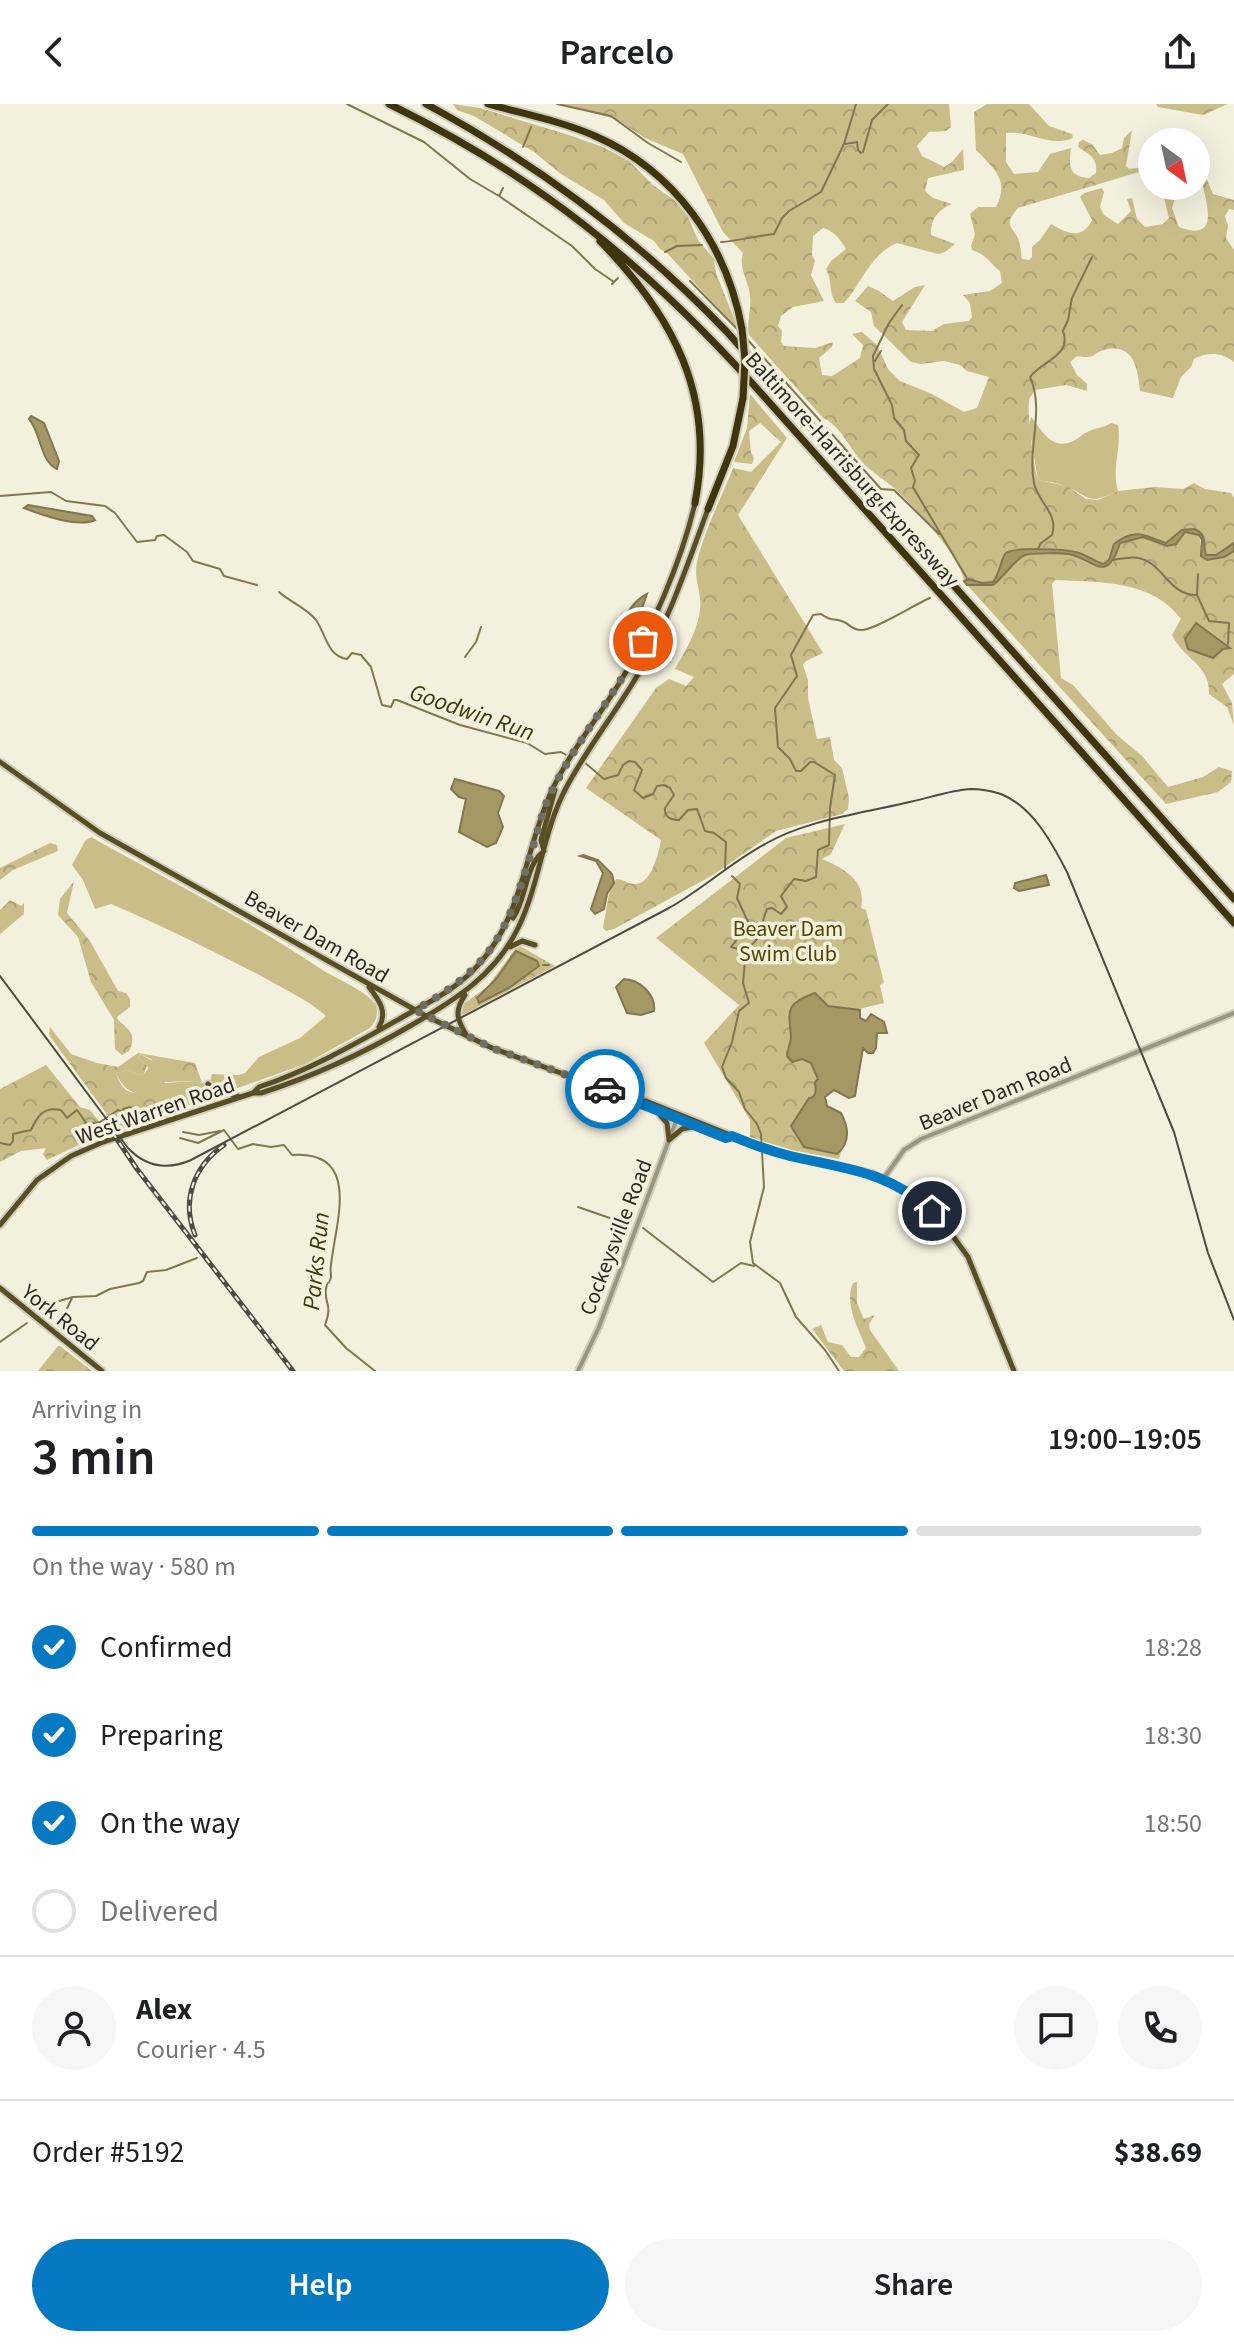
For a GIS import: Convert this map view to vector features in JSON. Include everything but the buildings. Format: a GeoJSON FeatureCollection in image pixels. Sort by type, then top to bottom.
{"type":"FeatureCollection","features":[{"type":"Feature","properties":{"kind":"highway","name":"Baltimore-Harrisburg Expressway"},"geometry":{"type":"LineString","coordinates":[[389,104],[482,154],[579,219],[649,277],[715,343],[1234,923]]}},
{"type":"Feature","properties":{"kind":"highway","name":"Baltimore-Harrisburg Expressway"},"geometry":{"type":"LineString","coordinates":[[426,104],[477,132],[561,186],[637,245],[705,309],[1234,899]]}},
{"type":"Feature","properties":{"kind":"highway"},"geometry":{"type":"LineString","coordinates":[[488,104],[596,136],[622,150],[655,173],[685,203],[714,245],[730,282],[742,329],[745,372],[733,446],[708,509]]}},
{"type":"Feature","properties":{"kind":"highway"},"geometry":{"type":"LineString","coordinates":[[579,219],[649,295],[671,330],[683,358],[694,390],[699,422],[701,455],[695,503]]}},
{"type":"Feature","properties":{"kind":"main road","name":"West Warren Road"},"geometry":{"type":"LineString","coordinates":[[253,1093],[259,1087],[318,1064],[446,992],[469,974],[501,935],[515,907],[547,800],[643,641],[685,539],[695,503]]}},
{"type":"Feature","properties":{"kind":"main road","name":"West Warren Road"},"geometry":{"type":"LineString","coordinates":[[0,1225],[37,1180],[71,1156],[103,1142],[321,1072],[468,991],[488,972],[506,950],[524,916],[558,804],[652,647],[708,509]]}},
{"type":"Feature","properties":{"kind":"main road","name":"Beaver Dam Road"},"geometry":{"type":"LineString","coordinates":[[0,762],[100,833],[467,1037],[653,1109],[730,1133],[770,1151],[884,1178]]}},
{"type":"Feature","properties":{"kind":"main road"},"geometry":{"type":"LineString","coordinates":[[501,935],[519,910],[534,861],[544,851],[541,840],[561,774]]}},
{"type":"Feature","properties":{"kind":"main road"},"geometry":{"type":"LineString","coordinates":[[506,950],[522,941],[535,945]]}},
{"type":"Feature","properties":{"kind":"main road"},"geometry":{"type":"LineString","coordinates":[[367,983],[380,1001],[383,1012],[381,1025],[373,1034]]}},
{"type":"Feature","properties":{"kind":"main road"},"geometry":{"type":"LineString","coordinates":[[467,1037],[457,1016],[459,1004],[468,991]]}},
{"type":"Feature","properties":{"kind":"main road"},"geometry":{"type":"LineString","coordinates":[[208,1084],[241,1097]]}},
{"type":"Feature","properties":{"kind":"main road","name":"Beaver Dam Road"},"geometry":{"type":"LineString","coordinates":[[638,1101],[646,1101],[701,1129],[726,1138],[732,1136]]}},
{"type":"Feature","properties":{"kind":"main road"},"geometry":{"type":"LineString","coordinates":[[653,1109],[665,1121],[669,1140],[686,1128],[701,1129]]}},
{"type":"Feature","properties":{"kind":"main road"},"geometry":{"type":"LineString","coordinates":[[884,1178],[924,1203],[957,1240],[972,1265],[1014,1371]]}},
{"type":"Feature","properties":{"kind":"main road","name":"York Road"},"geometry":{"type":"LineString","coordinates":[[0,1288],[102,1371]]}},
{"type":"Feature","properties":{"kind":"street","name":"Beaver Dam Road"},"geometry":{"type":"LineString","coordinates":[[884,1178],[899,1155],[921,1139],[1234,1013]]}},
{"type":"Feature","properties":{"kind":"street","name":"Cockeysville Road"},"geometry":{"type":"LineString","coordinates":[[578,1371],[599,1327],[678,1116]]}},
{"type":"Feature","properties":{"kind":"green space"},"geometry":{"type":"Polygon","coordinates":[[[453,104],[480,108],[569,135],[603,147],[629,161],[653,185],[674,200],[688,217],[698,240],[714,259],[716,273],[739,331],[667,253],[654,241],[624,223],[604,200],[561,174],[534,152],[474,116],[457,110],[453,104]]]}},
{"type":"Feature","properties":{"kind":"green space"},"geometry":{"type":"Polygon","coordinates":[[[559,104],[949,104],[951,127],[946,131],[929,132],[917,146],[922,156],[944,167],[963,149],[964,170],[928,178],[925,191],[933,198],[952,204],[936,216],[931,235],[955,244],[938,254],[897,243],[880,254],[844,303],[836,303],[826,269],[846,249],[836,236],[823,228],[813,236],[812,255],[815,261],[811,275],[824,301],[793,307],[781,316],[778,326],[784,346],[815,348],[833,342],[832,347],[819,358],[822,375],[832,376],[860,358],[863,345],[852,334],[862,332],[877,345],[888,369],[900,381],[964,412],[977,408],[989,377],[944,361],[911,362],[874,326],[871,312],[855,301],[868,286],[893,301],[915,287],[925,285],[902,322],[906,330],[932,331],[944,324],[969,321],[972,317],[970,303],[963,295],[990,291],[1002,283],[1000,271],[971,246],[975,234],[970,214],[978,207],[996,207],[1001,189],[998,176],[976,150],[974,112],[987,104],[1029,104],[1049,126],[1072,134],[1073,138],[1055,141],[1006,133],[1006,162],[1014,174],[1038,172],[1050,154],[1071,148],[1071,169],[1077,175],[1089,178],[1096,173],[1096,164],[1078,147],[1079,142],[1083,140],[1092,144],[1100,155],[1112,153],[1122,148],[1124,138],[1132,130],[1126,166],[1129,169],[1138,168],[1138,172],[1018,208],[1010,223],[1020,245],[1022,259],[1032,257],[1032,247],[1051,224],[1073,233],[1088,227],[1092,220],[1080,197],[1084,193],[1102,188],[1104,192],[1100,207],[1104,215],[1118,224],[1131,211],[1127,199],[1132,198],[1137,219],[1145,227],[1163,224],[1169,218],[1164,200],[1175,200],[1172,208],[1179,227],[1195,231],[1204,228],[1207,220],[1206,200],[1210,200],[1210,187],[1213,194],[1234,200],[1234,210],[1229,209],[1225,216],[1228,226],[1226,238],[1234,250],[1234,362],[1214,354],[1194,359],[1181,377],[1173,398],[1140,391],[1136,368],[1129,355],[1117,349],[1108,349],[1091,356],[1077,356],[1070,362],[1077,375],[1087,384],[1087,391],[1066,385],[1035,390],[1029,408],[1038,480],[1067,486],[1086,499],[1098,500],[1118,491],[1155,487],[1183,489],[1194,483],[1205,489],[1231,493],[1234,498],[1234,543],[1226,551],[1211,557],[1204,553],[1205,539],[1191,529],[1177,534],[1166,543],[1140,535],[1128,536],[1114,544],[1105,564],[1078,552],[1043,549],[1070,554],[1102,566],[1113,562],[1120,543],[1143,537],[1167,546],[1176,544],[1186,532],[1199,535],[1203,558],[1228,555],[1234,551],[1234,674],[1222,684],[1232,703],[1234,725],[1227,707],[1209,694],[1201,668],[1172,635],[1181,619],[1169,606],[1156,597],[1124,586],[1055,580],[1052,584],[1061,678],[1073,685],[1168,787],[1203,777],[1219,767],[1232,771],[1231,782],[1218,792],[1166,804],[967,585],[976,584],[964,581],[945,545],[923,518],[893,487],[863,463],[840,432],[823,418],[749,335],[750,301],[742,264],[743,253],[723,232],[683,154],[645,138],[616,119],[559,104]],[[1194,624],[1185,639],[1188,649],[1213,658],[1223,649],[1229,649],[1194,624]]]}},
{"type":"Feature","properties":{"kind":"green space"},"geometry":{"type":"Polygon","coordinates":[[[1156,104],[1228,104],[1203,115],[1158,107],[1156,104]]]}},
{"type":"Feature","properties":{"kind":"green space"},"geometry":{"type":"Polygon","coordinates":[[[750,394],[787,438],[738,515],[823,653],[803,665],[808,680],[808,698],[817,739],[830,737],[834,760],[842,768],[849,798],[848,809],[842,814],[776,831],[713,875],[606,931],[603,928],[609,894],[616,879],[635,884],[646,879],[661,840],[586,788],[656,688],[669,679],[686,686],[694,677],[675,669],[693,636],[699,617],[696,567],[704,539],[733,468],[751,472],[781,442],[760,423],[749,431],[754,458],[752,464],[734,462],[747,428],[750,394]]]}},
{"type":"Feature","properties":{"kind":"green space"},"geometry":{"type":"Polygon","coordinates":[[[1031,417],[1047,437],[1064,444],[1111,423],[1118,425],[1118,491],[1093,499],[1063,485],[1038,480],[1029,426],[1031,417]]]}},
{"type":"Feature","properties":{"kind":"green space","name":"Beaver Dam Swim Club"},"geometry":{"type":"Polygon","coordinates":[[[845,824],[831,854],[822,859],[852,876],[860,890],[861,908],[866,910],[884,983],[880,985],[884,1003],[859,1009],[860,1018],[866,1021],[871,1014],[884,1022],[887,1033],[877,1033],[873,1053],[863,1048],[855,1096],[849,1098],[834,1090],[825,1097],[827,1106],[841,1113],[846,1125],[839,1159],[792,1150],[750,1137],[750,1120],[704,1043],[739,1005],[656,938],[786,838],[845,824]]]}},
{"type":"Feature","properties":{"kind":"green space"},"geometry":{"type":"Polygon","coordinates":[[[91,837],[236,917],[359,991],[376,1006],[377,1015],[373,1024],[305,1064],[151,1119],[155,1111],[188,1103],[166,1095],[138,1094],[123,1084],[116,1073],[130,1070],[139,1075],[148,1069],[138,1058],[140,1054],[156,1063],[165,1083],[202,1083],[210,1081],[212,1074],[245,1073],[259,1057],[300,1038],[326,1016],[263,977],[150,921],[111,904],[95,909],[83,880],[72,865],[85,841],[91,837]]]}},
{"type":"Feature","properties":{"kind":"green space"},"geometry":{"type":"Polygon","coordinates":[[[50,843],[57,845],[58,851],[13,870],[0,880],[0,868],[50,843]]]}},
{"type":"Feature","properties":{"kind":"green space"},"geometry":{"type":"Polygon","coordinates":[[[74,881],[67,913],[90,941],[118,991],[126,993],[130,999],[130,1007],[117,1017],[132,1037],[129,1051],[122,1055],[115,1049],[114,1020],[91,982],[78,937],[58,915],[60,899],[74,881]]]}},
{"type":"Feature","properties":{"kind":"green space"},"geometry":{"type":"Polygon","coordinates":[[[10,900],[21,906],[24,903],[24,914],[0,934],[0,910],[10,900]]]}},
{"type":"Feature","properties":{"kind":"green space"},"geometry":{"type":"Polygon","coordinates":[[[518,945],[555,966],[461,1016],[461,1006],[488,986],[518,945]]]}},
{"type":"Feature","properties":{"kind":"green space"},"geometry":{"type":"Polygon","coordinates":[[[50,1027],[71,1054],[118,1067],[138,1053],[195,1063],[202,1083],[157,1082],[154,1079],[158,1068],[151,1059],[140,1054],[138,1058],[147,1065],[144,1074],[130,1070],[116,1073],[125,1089],[129,1092],[166,1094],[189,1103],[163,1108],[155,1112],[151,1119],[119,1131],[49,1035],[50,1027]]]}},
{"type":"Feature","properties":{"kind":"green space"},"geometry":{"type":"Polygon","coordinates":[[[46,1065],[80,1107],[90,1110],[109,1134],[47,1160],[43,1154],[46,1148],[21,1151],[0,1162],[0,1089],[46,1065]]]}},
{"type":"Feature","properties":{"kind":"green space"},"geometry":{"type":"Polygon","coordinates":[[[857,1282],[857,1303],[864,1319],[875,1315],[869,1324],[870,1330],[899,1371],[844,1371],[812,1329],[821,1325],[828,1342],[842,1345],[851,1357],[859,1357],[866,1348],[853,1316],[850,1299],[853,1283],[857,1282]]]}},
{"type":"Feature","properties":{"kind":"green space"},"geometry":{"type":"Polygon","coordinates":[[[60,1346],[92,1371],[38,1371],[60,1346]]]}},
{"type":"Feature","properties":{"kind":"shaded area"},"geometry":{"type":"Polygon","coordinates":[[[31,416],[44,423],[59,461],[57,469],[44,454],[29,419],[31,416]]]}},
{"type":"Feature","properties":{"kind":"shaded area"},"geometry":{"type":"Polygon","coordinates":[[[28,505],[92,516],[95,520],[60,520],[24,508],[28,505]]]}},
{"type":"Feature","properties":{"kind":"shaded area"},"geometry":{"type":"Polygon","coordinates":[[[1194,529],[1203,537],[1206,555],[1216,555],[1234,543],[1234,551],[1224,557],[1207,560],[1201,556],[1202,540],[1199,535],[1185,532],[1176,544],[1167,546],[1143,537],[1120,543],[1115,556],[1105,567],[1069,554],[1028,554],[1017,560],[993,585],[967,585],[964,581],[993,582],[1004,555],[1011,551],[1069,551],[1104,564],[1109,560],[1114,544],[1129,536],[1141,534],[1166,543],[1182,530],[1194,529]]]}},
{"type":"Feature","properties":{"kind":"shaded area"},"geometry":{"type":"Polygon","coordinates":[[[647,594],[628,648],[619,661],[621,632],[627,614],[647,594]]]}},
{"type":"Feature","properties":{"kind":"shaded area"},"geometry":{"type":"Polygon","coordinates":[[[1196,623],[1230,648],[1223,649],[1213,658],[1188,649],[1185,639],[1196,623]]]}},
{"type":"Feature","properties":{"kind":"shaded area"},"geometry":{"type":"Polygon","coordinates":[[[455,779],[499,791],[504,796],[498,813],[503,827],[496,843],[487,847],[459,832],[466,799],[451,789],[455,779]]]}},
{"type":"Feature","properties":{"kind":"shaded area"},"geometry":{"type":"Polygon","coordinates":[[[580,856],[598,860],[612,874],[614,883],[607,894],[604,909],[595,914],[591,909],[603,873],[596,861],[580,856]]]}},
{"type":"Feature","properties":{"kind":"shaded area"},"geometry":{"type":"Polygon","coordinates":[[[1046,875],[1049,885],[1019,891],[1014,888],[1015,883],[1046,875]]]}},
{"type":"Feature","properties":{"kind":"shaded area"},"geometry":{"type":"Polygon","coordinates":[[[516,951],[537,961],[539,966],[509,988],[479,1003],[477,998],[496,979],[516,951]]]}},
{"type":"Feature","properties":{"kind":"shaded area"},"geometry":{"type":"Polygon","coordinates":[[[624,979],[646,989],[653,999],[654,1011],[641,1015],[627,1013],[616,987],[624,979]]]}},
{"type":"Feature","properties":{"kind":"shaded area"},"geometry":{"type":"Polygon","coordinates":[[[815,993],[828,1006],[860,1010],[860,1018],[866,1021],[871,1014],[884,1022],[887,1033],[877,1033],[873,1053],[863,1048],[855,1096],[849,1098],[834,1090],[825,1097],[827,1106],[841,1113],[846,1124],[846,1140],[837,1154],[804,1147],[791,1126],[809,1098],[815,1095],[818,1079],[811,1063],[802,1059],[792,1062],[787,1056],[791,1009],[798,1001],[815,993]]]}},
{"type":"Feature","properties":{"kind":"waterway"},"geometry":{"type":"LineString","coordinates":[[347,104],[424,142],[470,179],[499,196]]}},
{"type":"Feature","properties":{"kind":"waterway"},"geometry":{"type":"LineString","coordinates":[[557,104],[611,116],[681,162]]}},
{"type":"Feature","properties":{"kind":"waterway"},"geometry":{"type":"LineString","coordinates":[[721,242],[774,234],[789,211],[821,192],[844,144],[856,104]]}},
{"type":"Feature","properties":{"kind":"waterway"},"geometry":{"type":"LineString","coordinates":[[863,152],[872,120],[888,104]]}},
{"type":"Feature","properties":{"kind":"waterway"},"geometry":{"type":"LineString","coordinates":[[523,147],[531,127]]}},
{"type":"Feature","properties":{"kind":"waterway"},"geometry":{"type":"LineString","coordinates":[[845,144],[857,142],[861,153]]}},
{"type":"Feature","properties":{"kind":"waterway"},"geometry":{"type":"LineString","coordinates":[[503,188],[499,196],[572,246],[595,269],[614,282]]}},
{"type":"Feature","properties":{"kind":"waterway"},"geometry":{"type":"LineString","coordinates":[[665,252],[677,246],[702,245]]}},
{"type":"Feature","properties":{"kind":"waterway"},"geometry":{"type":"LineString","coordinates":[[1038,549],[1052,535],[1053,520],[1034,483],[1036,403],[1030,377],[1060,352],[1072,298],[1092,257]]}},
{"type":"Feature","properties":{"kind":"waterway"},"geometry":{"type":"LineString","coordinates":[[612,284],[618,278]]}},
{"type":"Feature","properties":{"kind":"waterway"},"geometry":{"type":"LineString","coordinates":[[690,281],[740,332]]}},
{"type":"Feature","properties":{"kind":"waterway"},"geometry":{"type":"LineString","coordinates":[[902,305],[889,323],[873,356],[874,369],[892,405],[894,418],[904,430],[906,441],[919,455],[911,468],[915,481],[913,487],[968,580]]}},
{"type":"Feature","properties":{"kind":"waterway"},"geometry":{"type":"LineString","coordinates":[[747,339],[881,489],[894,490],[939,534]]}},
{"type":"Feature","properties":{"kind":"waterway"},"geometry":{"type":"LineString","coordinates":[[875,361],[881,351]]}},
{"type":"Feature","properties":{"kind":"waterway","name":"Goodwin Run"},"geometry":{"type":"LineString","coordinates":[[0,496],[51,492],[66,501],[105,506],[115,513],[137,542],[155,540],[157,536],[164,535],[187,552],[193,561],[220,569],[224,576],[257,585]]}},
{"type":"Feature","properties":{"kind":"waterway"},"geometry":{"type":"LineString","coordinates":[[1113,560],[1132,557],[1147,561],[1179,590],[1196,595]]}},
{"type":"Feature","properties":{"kind":"waterway"},"geometry":{"type":"LineString","coordinates":[[1198,574],[1197,595],[1209,621],[1229,623],[1228,644]]}},
{"type":"Feature","properties":{"kind":"waterway","name":"Goodwin Run"},"geometry":{"type":"LineString","coordinates":[[279,592],[312,616],[335,654],[347,659],[352,653],[361,655],[371,667],[382,705],[391,707],[397,700],[460,725],[527,743],[545,754],[561,752],[568,756]]}},
{"type":"Feature","properties":{"kind":"waterway"},"geometry":{"type":"LineString","coordinates":[[839,1371],[796,1317],[780,1283],[753,1263],[750,1242],[764,1187],[761,1134],[722,1067],[739,1011],[749,1003],[743,983],[746,950],[760,934],[767,909],[772,908],[781,914],[787,907],[781,896],[794,879],[806,881],[816,877],[818,850],[829,845],[835,775],[814,762],[796,771],[778,747],[775,708],[797,676],[791,655],[813,615],[821,614],[861,630],[930,598]]}},
{"type":"Feature","properties":{"kind":"waterway"},"geometry":{"type":"LineString","coordinates":[[465,657],[476,642],[481,627]]}},
{"type":"Feature","properties":{"kind":"waterway","name":"Goodwin Run"},"geometry":{"type":"LineString","coordinates":[[584,762],[604,779],[618,775],[629,761],[635,762],[642,770],[634,790],[643,798],[653,794],[657,786],[670,788],[674,795],[665,808],[667,816],[679,820],[688,810],[697,809],[705,831],[714,833],[726,842],[725,868]]}},
{"type":"Feature","properties":{"kind":"waterway","name":"Goodwin Run"},"geometry":{"type":"LineString","coordinates":[[732,876],[740,884],[737,898],[749,924],[731,947],[746,954]]}},
{"type":"Feature","properties":{"kind":"waterway"},"geometry":{"type":"LineString","coordinates":[[543,965],[549,965]]}},
{"type":"Feature","properties":{"kind":"waterway","name":"Parks Run"},"geometry":{"type":"LineString","coordinates":[[123,1109],[130,1107],[138,1110]]}},
{"type":"Feature","properties":{"kind":"waterway","name":"Parks Run"},"geometry":{"type":"LineString","coordinates":[[0,1143],[10,1145],[13,1134],[31,1130],[45,1111],[61,1110],[67,1118],[77,1110],[87,1124],[100,1122],[118,1110],[134,1115]]}},
{"type":"Feature","properties":{"kind":"waterway","name":"Parks Run"},"geometry":{"type":"LineString","coordinates":[[180,1138],[198,1143],[224,1130],[238,1149],[253,1144],[271,1147],[284,1145],[292,1155],[314,1157],[329,1164],[337,1177],[340,1193],[331,1277],[326,1289],[328,1312],[325,1325],[346,1348],[375,1371]]}},
{"type":"Feature","properties":{"kind":"waterway","name":"Parks Run"},"geometry":{"type":"LineString","coordinates":[[183,1132],[199,1135],[220,1131]]}},
{"type":"Feature","properties":{"kind":"waterway"},"geometry":{"type":"LineString","coordinates":[[578,1207],[630,1225]]}},
{"type":"Feature","properties":{"kind":"waterway"},"geometry":{"type":"LineString","coordinates":[[643,1228],[713,1282],[741,1263],[754,1266]]}},
{"type":"Feature","properties":{"kind":"waterway"},"geometry":{"type":"LineString","coordinates":[[42,1306],[73,1297],[96,1296],[110,1289],[139,1283],[147,1272],[166,1270],[197,1258]]}},
{"type":"Feature","properties":{"kind":"waterway"},"geometry":{"type":"LineString","coordinates":[[62,1319],[72,1298]]}},
{"type":"Feature","properties":{"kind":"waterway"},"geometry":{"type":"LineString","coordinates":[[0,1342],[27,1323]]}},
{"type":"Feature","properties":{"kind":"tram line"},"geometry":{"type":"LineString","coordinates":[[0,976],[128,1148],[150,1163],[174,1165],[191,1160],[669,908],[753,851],[781,836],[834,819],[954,791],[975,789],[997,793],[1012,800],[1032,817],[1067,872],[1174,1132],[1208,1253],[1234,1320]]}},
{"type":"Feature","properties":{"kind":"railway"},"geometry":{"type":"LineString","coordinates":[[106,1123],[137,1169],[293,1371]]}},
{"type":"Feature","properties":{"kind":"railway"},"geometry":{"type":"LineString","coordinates":[[195,1235],[189,1209],[193,1185],[205,1163],[224,1145]]}},
{"type":"Feature","properties":{"kind":"way so far"},"geometry":{"type":"LineString","coordinates":[[605,1089],[492,1048],[415,1010],[460,982],[479,964],[501,935],[515,907],[554,785],[643,641]]}},
{"type":"Feature","properties":{"kind":"route"},"geometry":{"type":"LineString","coordinates":[[605,1089],[726,1138],[732,1136],[778,1153],[884,1178],[909,1192],[932,1211]]}}]}
